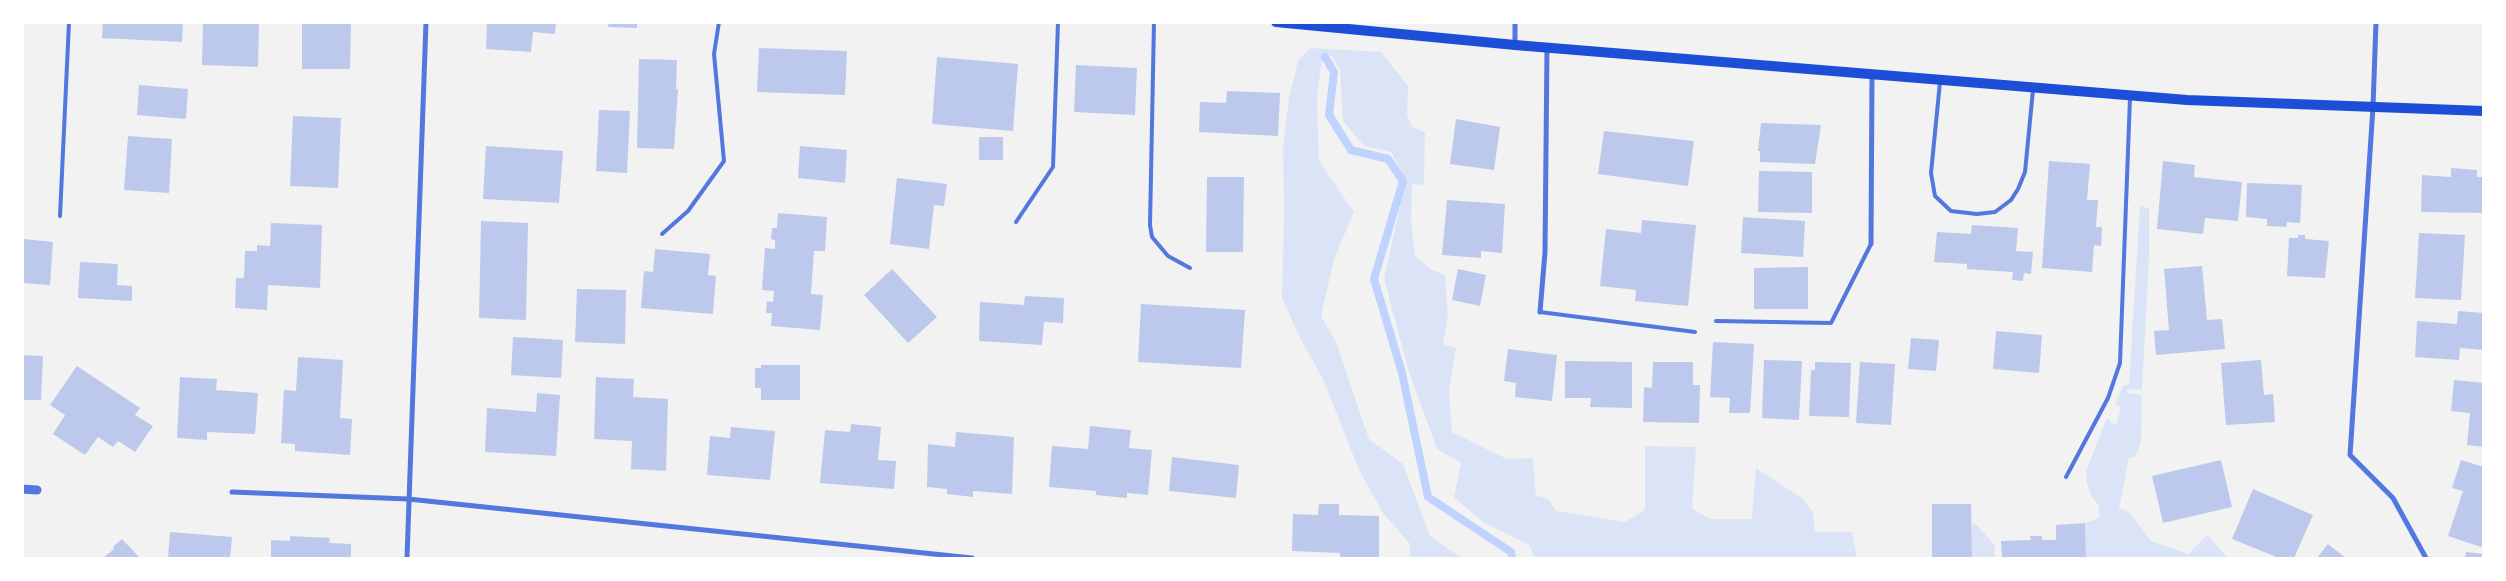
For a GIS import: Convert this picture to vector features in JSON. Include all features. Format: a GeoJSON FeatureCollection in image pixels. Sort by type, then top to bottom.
{"type":"FeatureCollection","features":[{"type":"Feature","properties":{"kind":"main road"},"geometry":{"type":"LineString","coordinates":[[1276,22],[1515,45],[2130,95],[2484,111]]}},
{"type":"Feature","properties":{"kind":"street"},"geometry":{"type":"LineString","coordinates":[[406,558],[426,22]]}},
{"type":"Feature","properties":{"kind":"street"},"geometry":{"type":"LineString","coordinates":[[1515,22],[1515,45]]}},
{"type":"Feature","properties":{"kind":"street"},"geometry":{"type":"LineString","coordinates":[[2376,22],[2373,107],[2350,456],[2393,498],[2426,558]]}},
{"type":"Feature","properties":{"kind":"street"},"geometry":{"type":"LineString","coordinates":[[1540,312],[1545,252],[1547,47]]}},
{"type":"Feature","properties":{"kind":"street"},"geometry":{"type":"LineString","coordinates":[[1871,244],[1872,74]]}},
{"type":"Feature","properties":{"kind":"street"},"geometry":{"type":"LineString","coordinates":[[22,489],[37,490]]}},
{"type":"Feature","properties":{"kind":"street"},"geometry":{"type":"LineString","coordinates":[[232,492],[408,499],[972,558]]}},
{"type":"Feature","properties":{"kind":"lane"},"geometry":{"type":"LineString","coordinates":[[60,216],[69,22]]}},
{"type":"Feature","properties":{"kind":"lane"},"geometry":{"type":"LineString","coordinates":[[662,234],[688,211],[724,162],[714,54],[719,22]]}},
{"type":"Feature","properties":{"kind":"lane"},"geometry":{"type":"LineString","coordinates":[[1016,222],[1053,167],[1058,22]]}},
{"type":"Feature","properties":{"kind":"lane"},"geometry":{"type":"LineString","coordinates":[[1154,22],[1150,225],[1152,237],[1168,256],[1190,268]]}},
{"type":"Feature","properties":{"kind":"lane"},"geometry":{"type":"LineString","coordinates":[[1940,80],[1931,173],[1934,196],[1951,211],[1976,214],[1995,212],[2011,200],[2018,189],[2025,172],[2034,87]]}},
{"type":"Feature","properties":{"kind":"lane"},"geometry":{"type":"LineString","coordinates":[[2066,477],[2108,398],[2120,363],[2130,95]]}},
{"type":"Feature","properties":{"kind":"lane"},"geometry":{"type":"LineString","coordinates":[[1716,321],[1831,323],[1871,244]]}},
{"type":"Feature","properties":{"kind":"lane"},"geometry":{"type":"LineString","coordinates":[[1540,312],[1695,332]]}},
{"type":"Feature","properties":{"kind":"shaded area"},"geometry":{"type":"Polygon","coordinates":[[[1310,48],[1381,52],[1408,86],[1407,114],[1412,127],[1425,132],[1424,185],[1412,184],[1411,222],[1415,255],[1430,269],[1445,275],[1448,315],[1443,344],[1456,348],[1449,391],[1452,432],[1507,459],[1533,458],[1536,496],[1547,498],[1557,511],[1625,522],[1645,510],[1645,446],[1696,447],[1692,508],[1710,519],[1752,519],[1756,468],[1803,499],[1813,512],[1815,532],[1852,532],[1857,558],[1534,558],[1530,545],[1483,522],[1454,497],[1461,463],[1437,449],[1409,372],[1384,278],[1406,180],[1391,152],[1364,146],[1343,121],[1340,71],[1332,56],[1322,58],[1317,98],[1319,161],[1354,212],[1334,259],[1321,316],[1336,342],[1369,439],[1403,464],[1430,536],[1462,558],[1410,558],[1410,544],[1383,513],[1359,470],[1323,379],[1301,340],[1282,298],[1283,147],[1289,98],[1298,61],[1310,48]]]}},
{"type":"Feature","properties":{"kind":"shaded area"},"geometry":{"type":"Polygon","coordinates":[[[2140,206],[2149,208],[2149,257],[2142,390],[2127,389],[2128,393],[2142,395],[2141,442],[2135,457],[2129,458],[2119,508],[2129,512],[2151,541],[2188,554],[2207,535],[2228,558],[2086,558],[2085,523],[2099,518],[2099,506],[2092,497],[2087,484],[2086,471],[2107,418],[2111,423],[2117,424],[2121,406],[2115,405],[2123,386],[2129,384],[2140,206]]]}},
{"type":"Feature","properties":{"kind":"shaded area"},"geometry":{"type":"Polygon","coordinates":[[[1972,524],[1977,525],[1995,546],[1995,558],[1972,558],[1972,524]]]}},
{"type":"Feature","properties":{"kind":"building"},"geometry":{"type":"Polygon","coordinates":[[[103,22],[183,22],[182,42],[102,38],[103,22]]]}},
{"type":"Feature","properties":{"kind":"building"},"geometry":{"type":"Polygon","coordinates":[[[203,22],[259,22],[258,67],[202,65],[203,22]]]}},
{"type":"Feature","properties":{"kind":"building"},"geometry":{"type":"Polygon","coordinates":[[[302,22],[351,22],[350,69],[302,69],[302,22]]]}},
{"type":"Feature","properties":{"kind":"building"},"geometry":{"type":"Polygon","coordinates":[[[487,22],[556,22],[555,34],[533,32],[531,52],[486,49],[487,22]]]}},
{"type":"Feature","properties":{"kind":"building"},"geometry":{"type":"Polygon","coordinates":[[[609,22],[637,22],[637,28],[608,27],[609,22]]]}},
{"type":"Feature","properties":{"kind":"building"},"geometry":{"type":"Polygon","coordinates":[[[759,48],[847,51],[845,95],[757,92],[759,48]]]}},
{"type":"Feature","properties":{"kind":"building"},"geometry":{"type":"Polygon","coordinates":[[[937,57],[1018,64],[1013,131],[932,124],[937,57]]]}},
{"type":"Feature","properties":{"kind":"building"},"geometry":{"type":"Polygon","coordinates":[[[639,59],[677,60],[676,89],[678,89],[674,149],[637,148],[639,59]]]}},
{"type":"Feature","properties":{"kind":"building"},"geometry":{"type":"Polygon","coordinates":[[[1076,65],[1137,68],[1135,115],[1074,112],[1076,65]]]}},
{"type":"Feature","properties":{"kind":"building"},"geometry":{"type":"Polygon","coordinates":[[[139,85],[188,89],[186,119],[137,115],[139,85]]]}},
{"type":"Feature","properties":{"kind":"building"},"geometry":{"type":"Polygon","coordinates":[[[1227,91],[1280,93],[1278,136],[1199,132],[1200,102],[1226,103],[1227,91]]]}},
{"type":"Feature","properties":{"kind":"building"},"geometry":{"type":"Polygon","coordinates":[[[599,110],[630,111],[627,173],[596,171],[599,110]]]}},
{"type":"Feature","properties":{"kind":"building"},"geometry":{"type":"Polygon","coordinates":[[[293,116],[341,118],[338,188],[290,186],[293,116]]]}},
{"type":"Feature","properties":{"kind":"building"},"geometry":{"type":"Polygon","coordinates":[[[1456,119],[1500,127],[1494,170],[1450,164],[1456,119]]]}},
{"type":"Feature","properties":{"kind":"building"},"geometry":{"type":"Polygon","coordinates":[[[1761,123],[1821,125],[1815,164],[1760,162],[1760,151],[1758,151],[1761,123]]]}},
{"type":"Feature","properties":{"kind":"building"},"geometry":{"type":"Polygon","coordinates":[[[1604,131],[1694,141],[1688,186],[1598,174],[1604,131]]]}},
{"type":"Feature","properties":{"kind":"building"},"geometry":{"type":"Polygon","coordinates":[[[128,136],[172,139],[169,193],[124,190],[128,136]]]}},
{"type":"Feature","properties":{"kind":"building"},"geometry":{"type":"Polygon","coordinates":[[[979,137],[1003,137],[1003,160],[979,160],[979,137]]]}},
{"type":"Feature","properties":{"kind":"building"},"geometry":{"type":"Polygon","coordinates":[[[486,146],[563,151],[559,203],[483,199],[486,146]]]}},
{"type":"Feature","properties":{"kind":"building"},"geometry":{"type":"Polygon","coordinates":[[[800,146],[847,150],[845,183],[798,178],[800,146]]]}},
{"type":"Feature","properties":{"kind":"building"},"geometry":{"type":"Polygon","coordinates":[[[2049,161],[2090,164],[2087,200],[2098,200],[2096,227],[2102,227],[2101,246],[2094,245],[2092,272],[2042,268],[2049,161]]]}},
{"type":"Feature","properties":{"kind":"building"},"geometry":{"type":"Polygon","coordinates":[[[2163,161],[2195,165],[2194,177],[2242,182],[2238,221],[2205,218],[2203,234],[2157,229],[2163,161]]]}},
{"type":"Feature","properties":{"kind":"building"},"geometry":{"type":"Polygon","coordinates":[[[2451,168],[2477,170],[2477,177],[2484,177],[2484,213],[2421,212],[2422,175],[2451,177],[2451,168]]]}},
{"type":"Feature","properties":{"kind":"building"},"geometry":{"type":"Polygon","coordinates":[[[1759,171],[1812,172],[1812,213],[1758,212],[1759,171]]]}},
{"type":"Feature","properties":{"kind":"building"},"geometry":{"type":"Polygon","coordinates":[[[1207,177],[1244,177],[1243,252],[1206,252],[1207,177]]]}},
{"type":"Feature","properties":{"kind":"building"},"geometry":{"type":"Polygon","coordinates":[[[897,178],[947,184],[944,206],[934,205],[929,249],[890,244],[897,178]]]}},
{"type":"Feature","properties":{"kind":"building"},"geometry":{"type":"Polygon","coordinates":[[[2247,183],[2302,185],[2300,223],[2287,222],[2286,227],[2267,226],[2267,219],[2246,217],[2247,183]]]}},
{"type":"Feature","properties":{"kind":"building"},"geometry":{"type":"Polygon","coordinates":[[[1447,200],[1505,204],[1502,253],[1481,251],[1481,258],[1442,255],[1447,200]]]}},
{"type":"Feature","properties":{"kind":"building"},"geometry":{"type":"Polygon","coordinates":[[[778,213],[827,217],[825,251],[814,251],[811,294],[823,295],[820,330],[771,326],[772,313],[766,313],[767,301],[773,302],[774,291],[762,290],[765,248],[775,249],[775,240],[771,239],[772,228],[777,228],[778,213]]]}},
{"type":"Feature","properties":{"kind":"building"},"geometry":{"type":"Polygon","coordinates":[[[1743,217],[1805,221],[1803,257],[1741,253],[1743,217]]]}},
{"type":"Feature","properties":{"kind":"building"},"geometry":{"type":"Polygon","coordinates":[[[1642,220],[1696,225],[1688,306],[1635,301],[1636,290],[1600,286],[1606,229],[1641,233],[1642,220]]]}},
{"type":"Feature","properties":{"kind":"building"},"geometry":{"type":"Polygon","coordinates":[[[481,221],[528,223],[526,320],[479,318],[481,221]]]}},
{"type":"Feature","properties":{"kind":"building"},"geometry":{"type":"Polygon","coordinates":[[[271,223],[322,225],[320,288],[268,285],[267,310],[235,308],[236,278],[244,278],[245,251],[257,251],[257,245],[270,246],[271,223]]]}},
{"type":"Feature","properties":{"kind":"building"},"geometry":{"type":"Polygon","coordinates":[[[1972,225],[2018,228],[2016,251],[2033,252],[2031,274],[2024,273],[2023,281],[2012,280],[2013,272],[1967,269],[1967,264],[1934,262],[1937,232],[1971,234],[1972,225]]]}},
{"type":"Feature","properties":{"kind":"building"},"geometry":{"type":"Polygon","coordinates":[[[2419,233],[2465,235],[2461,300],[2415,298],[2419,233]]]}},
{"type":"Feature","properties":{"kind":"building"},"geometry":{"type":"Polygon","coordinates":[[[2298,235],[2305,235],[2305,239],[2329,241],[2325,278],[2287,276],[2289,238],[2298,238],[2298,235]]]}},
{"type":"Feature","properties":{"kind":"building"},"geometry":{"type":"Polygon","coordinates":[[[23,239],[53,242],[50,285],[22,283],[23,239]]]}},
{"type":"Feature","properties":{"kind":"building"},"geometry":{"type":"Polygon","coordinates":[[[655,249],[710,254],[708,275],[716,276],[713,314],[641,308],[644,271],[653,272],[655,249]]]}},
{"type":"Feature","properties":{"kind":"building"},"geometry":{"type":"Polygon","coordinates":[[[80,262],[118,264],[117,285],[132,286],[132,301],[78,298],[80,262]]]}},
{"type":"Feature","properties":{"kind":"building"},"geometry":{"type":"Polygon","coordinates":[[[2202,266],[2207,320],[2222,319],[2225,349],[2156,355],[2154,331],[2169,330],[2164,269],[2202,266]]]}},
{"type":"Feature","properties":{"kind":"building"},"geometry":{"type":"Polygon","coordinates":[[[1808,267],[1808,309],[1754,309],[1754,268],[1808,267]]]}},
{"type":"Feature","properties":{"kind":"building"},"geometry":{"type":"Polygon","coordinates":[[[892,269],[937,317],[908,343],[864,295],[892,269]]]}},
{"type":"Feature","properties":{"kind":"building"},"geometry":{"type":"Polygon","coordinates":[[[1458,269],[1486,275],[1480,306],[1452,300],[1458,269]]]}},
{"type":"Feature","properties":{"kind":"building"},"geometry":{"type":"Polygon","coordinates":[[[577,289],[626,290],[625,344],[575,342],[577,289]]]}},
{"type":"Feature","properties":{"kind":"building"},"geometry":{"type":"Polygon","coordinates":[[[1025,296],[1064,298],[1063,323],[1044,322],[1042,345],[979,341],[980,302],[1024,305],[1025,296]]]}},
{"type":"Feature","properties":{"kind":"building"},"geometry":{"type":"Polygon","coordinates":[[[1141,304],[1245,310],[1241,368],[1138,362],[1141,304]]]}},
{"type":"Feature","properties":{"kind":"building"},"geometry":{"type":"Polygon","coordinates":[[[2458,311],[2484,313],[2484,350],[2460,348],[2459,360],[2415,357],[2417,321],[2457,324],[2458,311]]]}},
{"type":"Feature","properties":{"kind":"building"},"geometry":{"type":"Polygon","coordinates":[[[1996,331],[2042,335],[2039,373],[1993,369],[1996,331]]]}},
{"type":"Feature","properties":{"kind":"building"},"geometry":{"type":"Polygon","coordinates":[[[513,337],[563,340],[561,378],[511,375],[513,337]]]}},
{"type":"Feature","properties":{"kind":"building"},"geometry":{"type":"Polygon","coordinates":[[[1911,338],[1939,340],[1936,371],[1908,369],[1911,338]]]}},
{"type":"Feature","properties":{"kind":"building"},"geometry":{"type":"Polygon","coordinates":[[[1713,342],[1754,344],[1750,413],[1729,413],[1730,398],[1710,397],[1713,342]]]}},
{"type":"Feature","properties":{"kind":"building"},"geometry":{"type":"Polygon","coordinates":[[[1508,349],[1557,355],[1552,401],[1515,397],[1516,383],[1504,381],[1508,349]]]}},
{"type":"Feature","properties":{"kind":"building"},"geometry":{"type":"Polygon","coordinates":[[[22,355],[43,356],[41,400],[22,400],[22,355]]]}},
{"type":"Feature","properties":{"kind":"building"},"geometry":{"type":"Polygon","coordinates":[[[298,357],[343,360],[340,418],[352,419],[350,455],[295,451],[295,444],[281,443],[284,390],[296,391],[298,357]]]}},
{"type":"Feature","properties":{"kind":"building"},"geometry":{"type":"Polygon","coordinates":[[[1764,360],[1802,361],[1799,420],[1762,418],[1764,360]]]}},
{"type":"Feature","properties":{"kind":"building"},"geometry":{"type":"Polygon","coordinates":[[[2261,360],[2264,395],[2273,394],[2275,422],[2226,425],[2221,363],[2261,360]]]}},
{"type":"Feature","properties":{"kind":"building"},"geometry":{"type":"Polygon","coordinates":[[[1565,361],[1632,362],[1632,408],[1590,407],[1591,398],[1565,398],[1565,361]]]}},
{"type":"Feature","properties":{"kind":"building"},"geometry":{"type":"Polygon","coordinates":[[[1653,362],[1693,362],[1693,385],[1700,385],[1699,423],[1643,422],[1644,387],[1652,388],[1653,362]]]}},
{"type":"Feature","properties":{"kind":"building"},"geometry":{"type":"Polygon","coordinates":[[[1815,362],[1851,363],[1849,417],[1809,416],[1811,370],[1815,370],[1815,362]]]}},
{"type":"Feature","properties":{"kind":"building"},"geometry":{"type":"Polygon","coordinates":[[[1860,362],[1895,364],[1891,425],[1856,423],[1860,362]]]}},
{"type":"Feature","properties":{"kind":"building"},"geometry":{"type":"Polygon","coordinates":[[[761,365],[800,365],[800,400],[761,400],[761,388],[755,388],[755,368],[761,368],[761,365]]]}},
{"type":"Feature","properties":{"kind":"building"},"geometry":{"type":"Polygon","coordinates":[[[77,366],[140,408],[135,415],[153,426],[135,452],[118,441],[113,447],[98,437],[85,455],[53,434],[65,415],[50,405],[77,366]]]}},
{"type":"Feature","properties":{"kind":"building"},"geometry":{"type":"Polygon","coordinates":[[[180,377],[217,379],[216,390],[258,393],[255,434],[207,432],[207,440],[177,438],[180,377]]]}},
{"type":"Feature","properties":{"kind":"building"},"geometry":{"type":"Polygon","coordinates":[[[596,377],[634,379],[633,397],[668,399],[666,471],[631,469],[632,441],[594,439],[596,377]]]}},
{"type":"Feature","properties":{"kind":"building"},"geometry":{"type":"Polygon","coordinates":[[[2454,380],[2484,383],[2484,447],[2467,445],[2470,413],[2451,411],[2454,380]]]}},
{"type":"Feature","properties":{"kind":"building"},"geometry":{"type":"Polygon","coordinates":[[[537,393],[560,395],[556,456],[485,452],[487,408],[536,412],[537,393]]]}},
{"type":"Feature","properties":{"kind":"building"},"geometry":{"type":"Polygon","coordinates":[[[851,424],[881,427],[878,460],[896,461],[894,489],[820,483],[825,430],[850,432],[851,424]]]}},
{"type":"Feature","properties":{"kind":"building"},"geometry":{"type":"Polygon","coordinates":[[[1090,426],[1131,430],[1129,448],[1152,450],[1148,495],[1127,493],[1127,498],[1096,495],[1096,491],[1049,487],[1052,446],[1088,449],[1090,426]]]}},
{"type":"Feature","properties":{"kind":"building"},"geometry":{"type":"Polygon","coordinates":[[[731,427],[775,431],[770,480],[707,475],[710,436],[730,438],[731,427]]]}},
{"type":"Feature","properties":{"kind":"building"},"geometry":{"type":"Polygon","coordinates":[[[956,432],[1014,437],[1012,494],[973,491],[973,497],[947,494],[947,489],[927,487],[928,444],[955,447],[956,432]]]}},
{"type":"Feature","properties":{"kind":"building"},"geometry":{"type":"Polygon","coordinates":[[[1172,457],[1239,465],[1236,498],[1169,491],[1172,457]]]}},
{"type":"Feature","properties":{"kind":"building"},"geometry":{"type":"Polygon","coordinates":[[[2221,460],[2232,507],[2163,523],[2152,476],[2221,460]]]}},
{"type":"Feature","properties":{"kind":"building"},"geometry":{"type":"Polygon","coordinates":[[[2461,460],[2484,467],[2484,548],[2448,536],[2463,491],[2452,488],[2461,460]]]}},
{"type":"Feature","properties":{"kind":"building"},"geometry":{"type":"Polygon","coordinates":[[[2253,489],[2313,515],[2294,558],[2279,558],[2232,539],[2253,489]]]}},
{"type":"Feature","properties":{"kind":"building"},"geometry":{"type":"Polygon","coordinates":[[[1319,504],[1339,504],[1339,515],[1379,516],[1379,558],[1340,558],[1340,553],[1292,551],[1293,514],[1318,515],[1319,504]]]}},
{"type":"Feature","properties":{"kind":"building"},"geometry":{"type":"Polygon","coordinates":[[[1932,504],[1971,504],[1972,558],[1932,558],[1932,504]]]}},
{"type":"Feature","properties":{"kind":"building"},"geometry":{"type":"Polygon","coordinates":[[[2085,523],[2086,558],[2002,558],[2001,541],[2031,540],[2030,536],[2042,536],[2042,540],[2056,540],[2056,525],[2085,523]]]}},
{"type":"Feature","properties":{"kind":"building"},"geometry":{"type":"Polygon","coordinates":[[[170,532],[232,537],[230,558],[168,558],[170,532]]]}},
{"type":"Feature","properties":{"kind":"building"},"geometry":{"type":"Polygon","coordinates":[[[290,536],[330,538],[329,543],[351,544],[351,558],[271,558],[271,540],[290,541],[290,536]]]}},
{"type":"Feature","properties":{"kind":"building"},"geometry":{"type":"Polygon","coordinates":[[[122,539],[140,558],[103,558],[114,549],[113,547],[122,539]]]}},
{"type":"Feature","properties":{"kind":"building"},"geometry":{"type":"Polygon","coordinates":[[[2328,544],[2346,558],[2317,558],[2328,544]]]}},
{"type":"Feature","properties":{"kind":"building"},"geometry":{"type":"Polygon","coordinates":[[[2466,552],[2484,554],[2484,558],[2465,558],[2466,552]]]}},
{"type":"Feature","properties":{"kind":"waterway"},"geometry":{"type":"LineString","coordinates":[[1325,57],[1334,72],[1329,115],[1351,150],[1388,159],[1403,181],[1374,279],[1402,373],[1428,497],[1511,552],[1512,558]]}}]}
